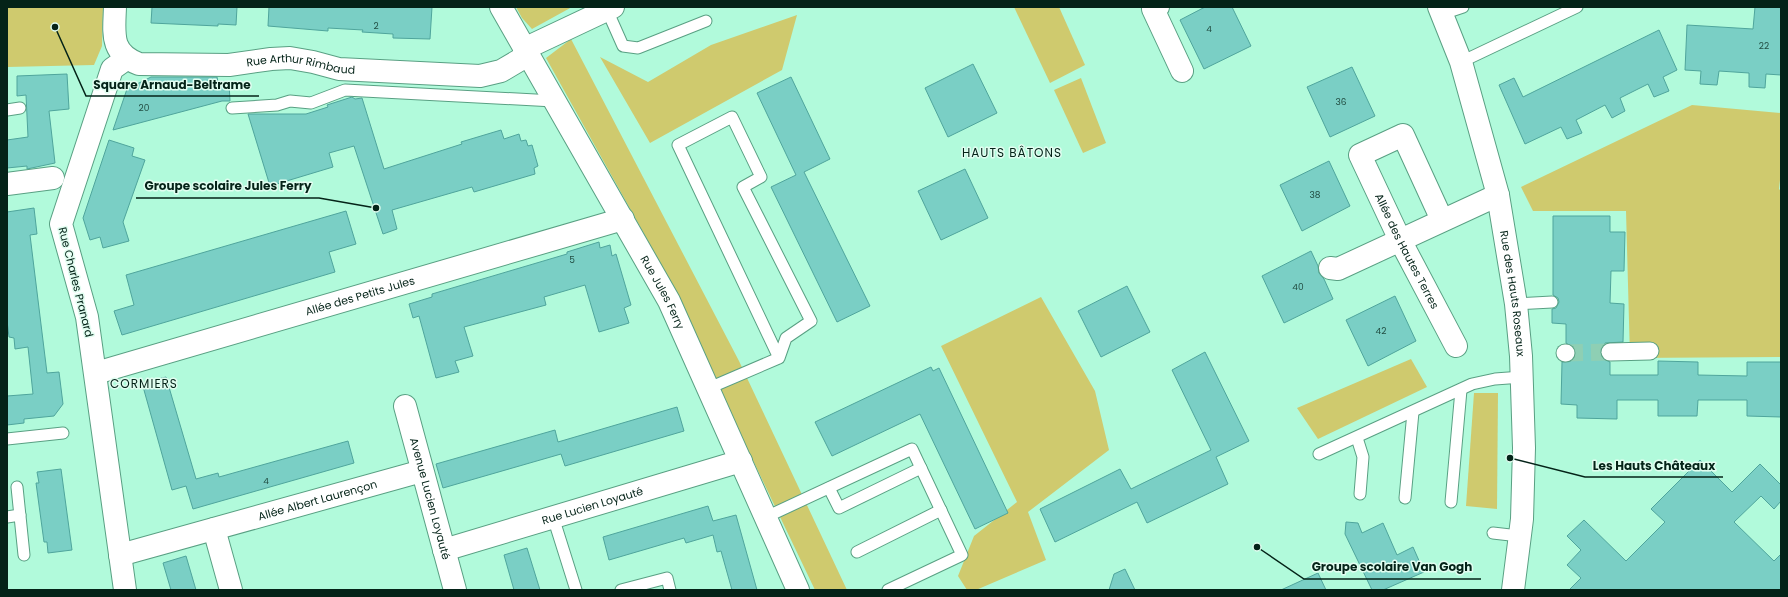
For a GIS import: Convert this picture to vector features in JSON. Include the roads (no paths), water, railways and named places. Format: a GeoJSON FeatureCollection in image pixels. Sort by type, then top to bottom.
{"type":"FeatureCollection","features":[{"type":"Feature","properties":{"kind":"street"},"geometry":{"type":"LineString","coordinates":[[115,7],[114,33],[117,48],[126,59]]}},
{"type":"Feature","properties":{"kind":"street","name":"Rue Jules Ferry"},"geometry":{"type":"LineString","coordinates":[[501,7],[669,301],[798,590]]}},
{"type":"Feature","properties":{"kind":"street"},"geometry":{"type":"LineString","coordinates":[[1158,7],[1153,9],[1182,71]]}},
{"type":"Feature","properties":{"kind":"street","name":"Rue Arthur Rimbaud"},"geometry":{"type":"LineString","coordinates":[[126,59],[139,64],[229,65],[270,58],[290,58],[339,69],[480,76],[501,71],[526,52],[610,8]]}},
{"type":"Feature","properties":{"kind":"street","name":"Rue des Hauts Roseaux"},"geometry":{"type":"LineString","coordinates":[[1441,11],[1461,62],[1498,195],[1516,304],[1522,377],[1524,456],[1522,519],[1513,590]]}},
{"type":"Feature","properties":{"kind":"street","name":"Rue Charles Pranard"},"geometry":{"type":"LineString","coordinates":[[125,590],[87,317],[61,224],[112,70],[126,59]]}},
{"type":"Feature","properties":{"kind":"street","name":"Allée des Hautes Terres"},"geometry":{"type":"LineString","coordinates":[[1442,220],[1404,136],[1360,155],[1400,240],[1456,346]]}},
{"type":"Feature","properties":{"kind":"street"},"geometry":{"type":"LineString","coordinates":[[7,184],[53,178]]}},
{"type":"Feature","properties":{"kind":"street"},"geometry":{"type":"LineString","coordinates":[[1330,268],[1338,270],[1498,195]]}},
{"type":"Feature","properties":{"kind":"street","name":"Allée des Petits Jules"},"geometry":{"type":"LineString","coordinates":[[96,373],[623,219]]}},
{"type":"Feature","properties":{"kind":"street"},"geometry":{"type":"LineString","coordinates":[[1610,352],[1650,351]]}},
{"type":"Feature","properties":{"kind":"street","name":"Avenue Lucien Loyauté"},"geometry":{"type":"LineString","coordinates":[[405,406],[455,590]]}},
{"type":"Feature","properties":{"kind":"street","name":"Rue Lucien Loyauté"},"geometry":{"type":"LineString","coordinates":[[444,550],[740,461]]}},
{"type":"Feature","properties":{"kind":"street","name":"Allée Albert Laurençon"},"geometry":{"type":"LineString","coordinates":[[120,555],[422,471]]}},
{"type":"Feature","properties":{"kind":"street"},"geometry":{"type":"LineString","coordinates":[[214,529],[231,590]]}},
{"type":"Feature","properties":{"kind":"lane"},"geometry":{"type":"LineString","coordinates":[[1441,11],[1463,7]]}},
{"type":"Feature","properties":{"kind":"lane"},"geometry":{"type":"LineString","coordinates":[[1461,62],[1577,7]]}},
{"type":"Feature","properties":{"kind":"lane"},"geometry":{"type":"LineString","coordinates":[[610,8],[623,46],[638,48],[706,21]]}},
{"type":"Feature","properties":{"kind":"lane"},"geometry":{"type":"LineString","coordinates":[[232,108],[277,105],[290,101],[311,103],[345,90],[554,100]]}},
{"type":"Feature","properties":{"kind":"lane"},"geometry":{"type":"LineString","coordinates":[[7,110],[20,108]]}},
{"type":"Feature","properties":{"kind":"lane"},"geometry":{"type":"LineString","coordinates":[[709,388],[778,358],[786,338],[811,321],[743,187],[761,177],[732,117],[678,144],[778,358]]}},
{"type":"Feature","properties":{"kind":"lane"},"geometry":{"type":"LineString","coordinates":[[1516,304],[1552,302]]}},
{"type":"Feature","properties":{"kind":"lane"},"geometry":{"type":"LineString","coordinates":[[1319,454],[1357,438],[1472,384],[1495,379],[1522,377]]}},
{"type":"Feature","properties":{"kind":"lane"},"geometry":{"type":"LineString","coordinates":[[1452,502],[1461,390]]}},
{"type":"Feature","properties":{"kind":"lane"},"geometry":{"type":"LineString","coordinates":[[1405,498],[1413,412]]}},
{"type":"Feature","properties":{"kind":"lane"},"geometry":{"type":"LineString","coordinates":[[7,439],[63,433]]}},
{"type":"Feature","properties":{"kind":"lane"},"geometry":{"type":"LineString","coordinates":[[1357,438],[1363,457],[1360,494]]}},
{"type":"Feature","properties":{"kind":"lane"},"geometry":{"type":"LineString","coordinates":[[766,517],[912,449],[962,555],[888,590]]}},
{"type":"Feature","properties":{"kind":"lane"},"geometry":{"type":"LineString","coordinates":[[829,488],[839,508],[921,468]]}},
{"type":"Feature","properties":{"kind":"lane"},"geometry":{"type":"LineString","coordinates":[[17,487],[24,555]]}},
{"type":"Feature","properties":{"kind":"lane"},"geometry":{"type":"LineString","coordinates":[[857,552],[941,510]]}},
{"type":"Feature","properties":{"kind":"lane"},"geometry":{"type":"LineString","coordinates":[[7,517],[20,515]]}},
{"type":"Feature","properties":{"kind":"lane"},"geometry":{"type":"LineString","coordinates":[[553,517],[576,590]]}},
{"type":"Feature","properties":{"kind":"lane"},"geometry":{"type":"LineString","coordinates":[[1493,533],[1519,536]]}},
{"type":"Feature","properties":{"kind":"lane"},"geometry":{"type":"LineString","coordinates":[[621,590],[667,578],[670,590]]}},
{"type":"Feature","properties":{"kind":"tunnel"},"geometry":{"type":"LineString","coordinates":[[1566,353],[1610,352]]}},
{"type":"Feature","properties":{"kind":"place","name":"Square Arnaud-Beltrame"},"geometry":{"type":"Point","coordinates":[55,27]}},
{"type":"Feature","properties":{"kind":"place","name":"Groupe scolaire Jules Ferry"},"geometry":{"type":"Point","coordinates":[376,208]}},
{"type":"Feature","properties":{"kind":"place","name":"Les Hauts Châteaux"},"geometry":{"type":"Point","coordinates":[1510,458]}},
{"type":"Feature","properties":{"kind":"place","name":"Groupe scolaire Van Gogh"},"geometry":{"type":"Point","coordinates":[1257,547]}},
{"type":"Feature","properties":{"kind":"district","name":"HAUTS BÂTONS"},"geometry":{"type":"Point","coordinates":[1012,153]}},
{"type":"Feature","properties":{"kind":"district","name":"CORMIERS"},"geometry":{"type":"Point","coordinates":[144,384]}}]}
